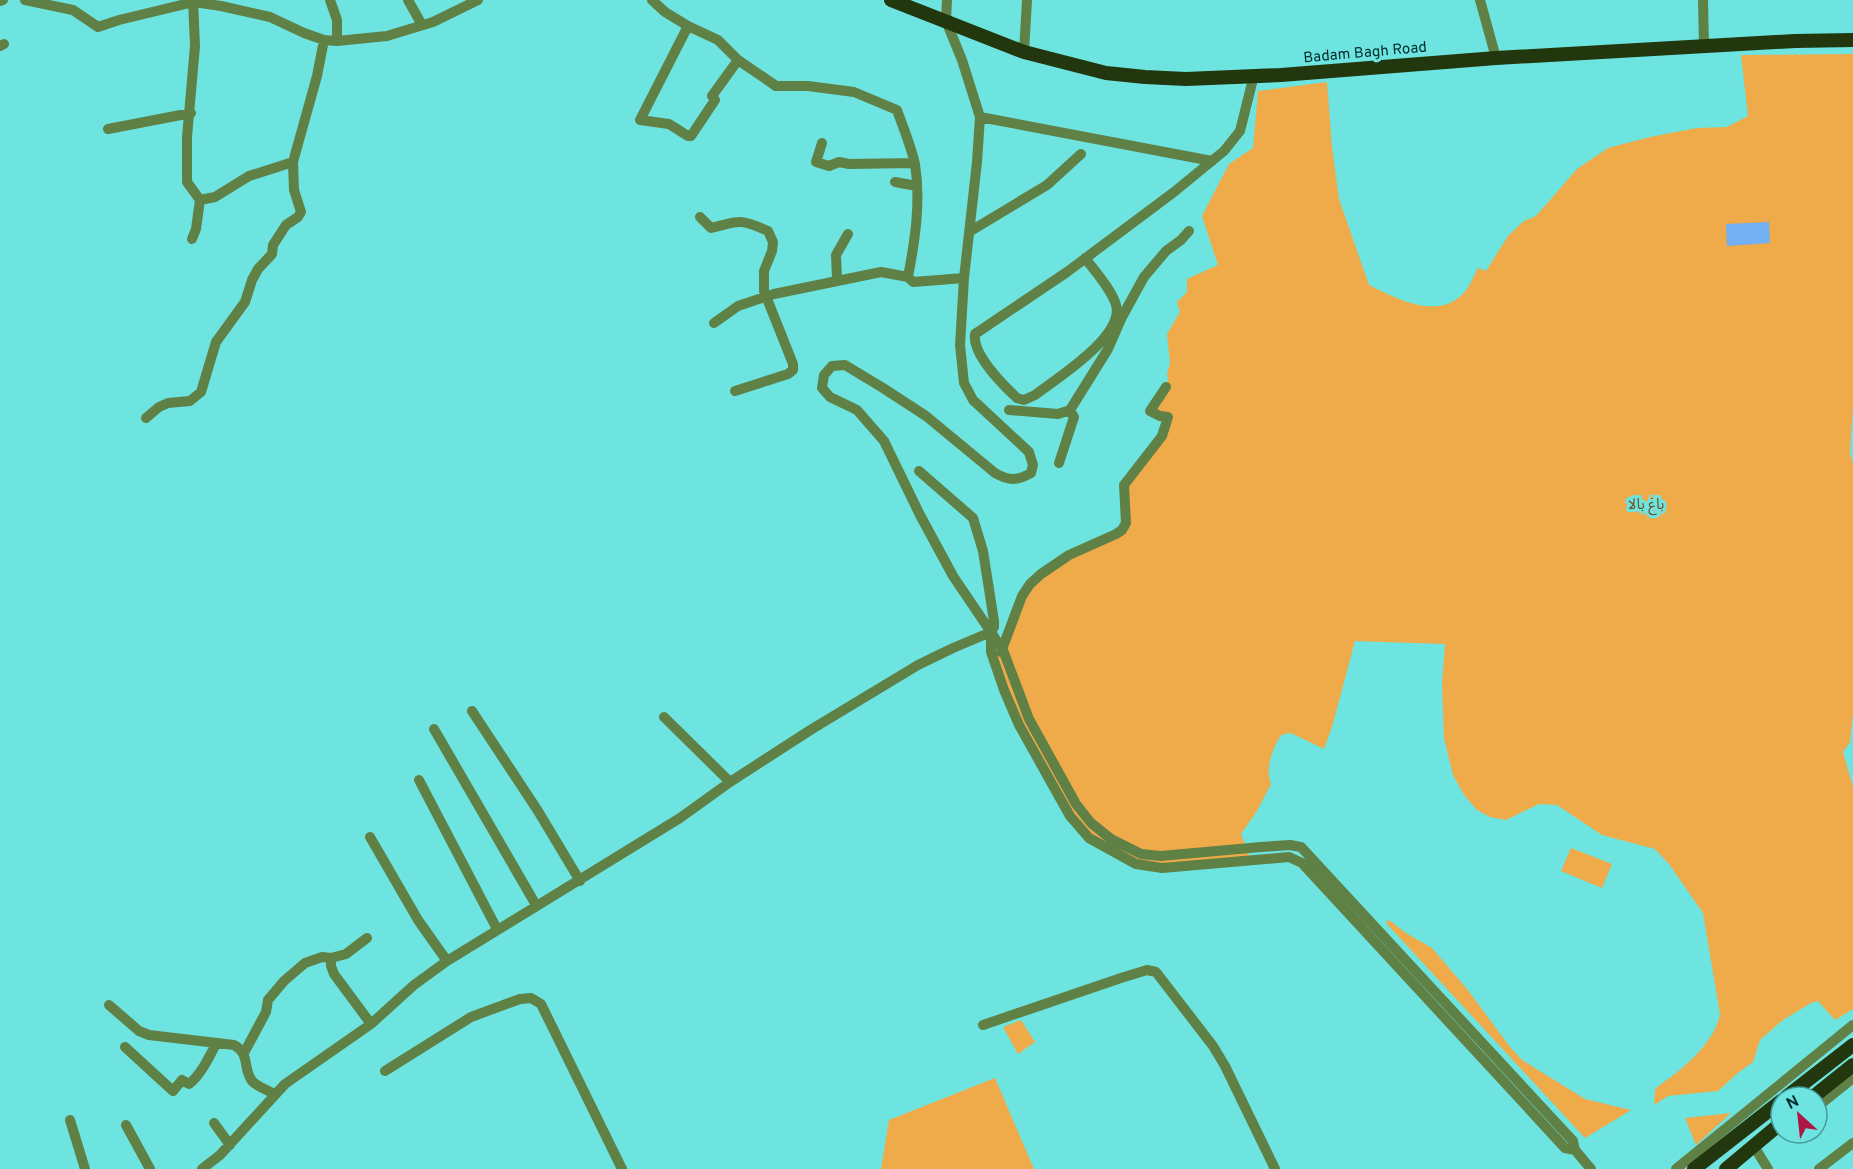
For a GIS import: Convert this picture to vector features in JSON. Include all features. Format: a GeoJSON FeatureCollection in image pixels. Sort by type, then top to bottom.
{"type":"FeatureCollection","features":[{"type":"Feature","properties":{"kind":"main road","name":"Badam Bagh Road"},"geometry":{"type":"LineString","coordinates":[[891,0],[1024,52],[1106,73],[1186,79],[1281,75],[1496,58],[1853,40]]}},
{"type":"Feature","properties":{"kind":"main road"},"geometry":{"type":"LineString","coordinates":[[1802,1085],[1853,1045]]}},
{"type":"Feature","properties":{"kind":"main road"},"geometry":{"type":"LineString","coordinates":[[1828,1085],[1853,1065]]}},
{"type":"Feature","properties":{"kind":"main road"},"geometry":{"type":"LineString","coordinates":[[1791,1075],[1800,1085]]}},
{"type":"Feature","properties":{"kind":"main road"},"geometry":{"type":"LineString","coordinates":[[1694,1169],[1703,1154],[1769,1109]]}},
{"type":"Feature","properties":{"kind":"main road"},"geometry":{"type":"LineString","coordinates":[[1726,1169],[1753,1145],[1769,1135]]}},
{"type":"Feature","properties":{"kind":"street"},"geometry":{"type":"LineString","coordinates":[[25,0],[70,5],[98,27],[193,1],[270,17],[324,40],[337,41],[387,36],[433,22],[478,0]]}},
{"type":"Feature","properties":{"kind":"street"},"geometry":{"type":"LineString","coordinates":[[330,0],[337,20],[337,41]]}},
{"type":"Feature","properties":{"kind":"street"},"geometry":{"type":"LineString","coordinates":[[408,0],[422,25]]}},
{"type":"Feature","properties":{"kind":"street"},"geometry":{"type":"LineString","coordinates":[[652,0],[665,12],[688,26],[718,40],[738,60],[776,86],[808,86],[854,92],[897,110],[914,163],[916,186],[916,231],[908,277]]}},
{"type":"Feature","properties":{"kind":"street"},"geometry":{"type":"LineString","coordinates":[[947,0],[946,21],[962,60],[980,117],[964,278],[960,345],[964,383],[973,400],[1029,452],[1033,465],[1031,473],[1020,480],[1007,480],[995,474],[926,416],[845,365],[832,366],[824,375],[822,388],[830,397],[857,410],[884,441],[953,576],[1003,650],[1029,719],[1076,804],[1091,823],[1112,839],[1141,854],[1161,856],[1262,853],[1289,857],[1302,863],[1356,914],[1565,1149],[1575,1150],[1591,1169]]}},
{"type":"Feature","properties":{"kind":"street"},"geometry":{"type":"LineString","coordinates":[[1024,52],[1027,0]]}},
{"type":"Feature","properties":{"kind":"street"},"geometry":{"type":"LineString","coordinates":[[1480,0],[1496,58]]}},
{"type":"Feature","properties":{"kind":"street"},"geometry":{"type":"LineString","coordinates":[[1703,0],[1704,46]]}},
{"type":"Feature","properties":{"kind":"street"},"geometry":{"type":"LineString","coordinates":[[192,239],[196,229],[200,200],[188,182],[187,137],[191,113],[195,46],[193,1]]}},
{"type":"Feature","properties":{"kind":"street"},"geometry":{"type":"LineString","coordinates":[[688,26],[640,120],[669,124],[691,136],[716,100],[712,96],[738,60]]}},
{"type":"Feature","properties":{"kind":"street"},"geometry":{"type":"LineString","coordinates":[[146,418],[159,407],[168,403],[190,401],[201,392],[216,342],[240,310],[252,279],[272,254],[273,245],[286,225],[301,213],[294,190],[293,162],[317,75],[324,40]]}},
{"type":"Feature","properties":{"kind":"street"},"geometry":{"type":"LineString","coordinates":[[1085,258],[1117,306],[1110,331],[1095,350],[1035,395],[1024,400],[1017,398],[986,364],[976,344],[975,334],[1085,258],[1174,192],[1224,151],[1240,131],[1254,75]]}},
{"type":"Feature","properties":{"kind":"street"},"geometry":{"type":"LineString","coordinates":[[108,129],[191,113]]}},
{"type":"Feature","properties":{"kind":"street"},"geometry":{"type":"LineString","coordinates":[[980,117],[1212,161]]}},
{"type":"Feature","properties":{"kind":"street"},"geometry":{"type":"LineString","coordinates":[[822,143],[816,160],[817,163],[823,165],[832,166],[839,162],[849,164],[914,163]]}},
{"type":"Feature","properties":{"kind":"street"},"geometry":{"type":"LineString","coordinates":[[969,232],[1047,185],[1081,154]]}},
{"type":"Feature","properties":{"kind":"street"},"geometry":{"type":"LineString","coordinates":[[200,200],[215,197],[249,176],[293,162]]}},
{"type":"Feature","properties":{"kind":"street"},"geometry":{"type":"LineString","coordinates":[[895,182],[916,186]]}},
{"type":"Feature","properties":{"kind":"street"},"geometry":{"type":"LineString","coordinates":[[700,217],[711,228],[746,221],[768,231],[773,242],[764,271],[764,291],[793,364],[793,370],[788,374],[735,391]]}},
{"type":"Feature","properties":{"kind":"street"},"geometry":{"type":"LineString","coordinates":[[1008,410],[1058,414],[1070,410],[1108,348],[1144,277],[1166,251],[1189,231]]}},
{"type":"Feature","properties":{"kind":"street"},"geometry":{"type":"LineString","coordinates":[[837,280],[836,255],[848,234]]}},
{"type":"Feature","properties":{"kind":"street"},"geometry":{"type":"LineString","coordinates":[[714,323],[738,306],[774,294],[881,272],[908,277],[913,282],[964,278]]}},
{"type":"Feature","properties":{"kind":"street"},"geometry":{"type":"LineString","coordinates":[[994,660],[1003,650],[1022,596],[1030,584],[1069,555],[1116,534],[1125,526],[1124,485],[1162,436],[1168,417],[1150,411],[1166,387]]}},
{"type":"Feature","properties":{"kind":"street"},"geometry":{"type":"LineString","coordinates":[[1059,463],[1074,417],[1070,410]]}},
{"type":"Feature","properties":{"kind":"street"},"geometry":{"type":"LineString","coordinates":[[919,471],[973,518],[983,551],[994,621],[991,632],[994,660],[1019,725],[1071,816],[1089,838],[1136,864],[1162,868],[1262,853]]}},
{"type":"Feature","properties":{"kind":"street"},"geometry":{"type":"LineString","coordinates":[[202,1169],[220,1155],[274,1094],[371,1024],[414,985],[447,961],[680,818],[730,782],[812,729],[918,665],[991,632]]}},
{"type":"Feature","properties":{"kind":"street"},"geometry":{"type":"LineString","coordinates":[[471,711],[538,811],[580,881]]}},
{"type":"Feature","properties":{"kind":"street"},"geometry":{"type":"LineString","coordinates":[[664,717],[730,782]]}},
{"type":"Feature","properties":{"kind":"street"},"geometry":{"type":"LineString","coordinates":[[434,729],[536,905]]}},
{"type":"Feature","properties":{"kind":"street"},"geometry":{"type":"LineString","coordinates":[[419,780],[497,929]]}},
{"type":"Feature","properties":{"kind":"street"},"geometry":{"type":"LineString","coordinates":[[370,837],[418,920],[447,961]]}},
{"type":"Feature","properties":{"kind":"street"},"geometry":{"type":"LineString","coordinates":[[244,1053],[266,1012],[268,1000],[284,981],[305,963],[322,957],[332,958],[346,954],[368,938]]}},
{"type":"Feature","properties":{"kind":"street"},"geometry":{"type":"LineString","coordinates":[[332,958],[331,966],[334,974],[371,1024]]}},
{"type":"Feature","properties":{"kind":"street"},"geometry":{"type":"LineString","coordinates":[[983,1025],[1147,970],[1156,972],[1213,1046],[1227,1069],[1275,1169]]}},
{"type":"Feature","properties":{"kind":"street"},"geometry":{"type":"LineString","coordinates":[[385,1071],[471,1017],[510,1001],[531,998],[541,1004],[622,1169]]}},
{"type":"Feature","properties":{"kind":"street"},"geometry":{"type":"LineString","coordinates":[[109,1005],[139,1031],[149,1035],[234,1045],[242,1049],[249,1076],[255,1085],[274,1094]]}},
{"type":"Feature","properties":{"kind":"street"},"geometry":{"type":"LineString","coordinates":[[1676,1169],[1703,1154],[1791,1075],[1853,1025]]}},
{"type":"Feature","properties":{"kind":"street"},"geometry":{"type":"LineString","coordinates":[[125,1047],[173,1091],[182,1080],[189,1084],[193,1082],[216,1044]]}},
{"type":"Feature","properties":{"kind":"street"},"geometry":{"type":"LineString","coordinates":[[1829,1097],[1853,1078]]}},
{"type":"Feature","properties":{"kind":"street"},"geometry":{"type":"LineString","coordinates":[[70,1120],[85,1169]]}},
{"type":"Feature","properties":{"kind":"street"},"geometry":{"type":"LineString","coordinates":[[214,1123],[230,1144]]}},
{"type":"Feature","properties":{"kind":"street"},"geometry":{"type":"LineString","coordinates":[[126,1125],[150,1169]]}},
{"type":"Feature","properties":{"kind":"street"},"geometry":{"type":"LineString","coordinates":[[1819,1169],[1853,1143]]}},
{"type":"Feature","properties":{"kind":"street"},"geometry":{"type":"LineString","coordinates":[[1753,1145],[1767,1169]]}},
{"type":"Feature","properties":{"kind":"green space","name":"باغ بالا"},"geometry":{"type":"Polygon","coordinates":[[[1853,54],[1853,405],[1850,453],[1853,464],[1853,712],[1850,742],[1843,752],[1853,787],[1853,1009],[1835,1020],[1818,1001],[1811,1003],[1783,1020],[1760,1040],[1753,1062],[1718,1091],[1668,1096],[1654,1105],[1657,1087],[1686,1065],[1704,1046],[1717,1025],[1720,1014],[1703,913],[1669,864],[1655,849],[1602,835],[1557,805],[1539,804],[1506,820],[1490,817],[1477,810],[1464,795],[1453,775],[1444,738],[1442,683],[1445,644],[1355,641],[1324,749],[1291,733],[1281,735],[1275,747],[1269,765],[1271,784],[1257,811],[1241,834],[1251,860],[1136,864],[1089,838],[1019,725],[994,660],[1022,596],[1041,574],[1122,530],[1124,485],[1168,418],[1150,411],[1168,380],[1170,363],[1167,334],[1180,312],[1177,302],[1187,292],[1187,279],[1218,265],[1202,216],[1229,164],[1253,148],[1258,91],[1327,82],[1339,199],[1369,285],[1406,301],[1432,306],[1445,305],[1457,299],[1467,289],[1478,268],[1486,271],[1508,236],[1524,221],[1536,216],[1577,169],[1608,148],[1697,128],[1727,127],[1748,116],[1741,55],[1853,54]]]}},
{"type":"Feature","properties":{"kind":"green space"},"geometry":{"type":"Polygon","coordinates":[[[1571,848],[1612,864],[1602,888],[1561,871],[1571,848]]]}},
{"type":"Feature","properties":{"kind":"green space"},"geometry":{"type":"Polygon","coordinates":[[[1389,920],[1432,948],[1522,1060],[1585,1099],[1631,1110],[1585,1138],[1386,923],[1389,920]]]}},
{"type":"Feature","properties":{"kind":"green space"},"geometry":{"type":"Polygon","coordinates":[[[1021,1020],[1035,1042],[1018,1054],[1003,1027],[1021,1020]]]}},
{"type":"Feature","properties":{"kind":"green space"},"geometry":{"type":"Polygon","coordinates":[[[995,1078],[1034,1169],[881,1169],[889,1120],[995,1078]]]}},
{"type":"Feature","properties":{"kind":"green space"},"geometry":{"type":"Polygon","coordinates":[[[1731,1113],[1696,1145],[1685,1118],[1731,1113]]]}},
{"type":"Feature","properties":{"kind":"water"},"geometry":{"type":"Polygon","coordinates":[[[1769,222],[1770,243],[1727,246],[1726,224],[1769,222]]]}}]}
